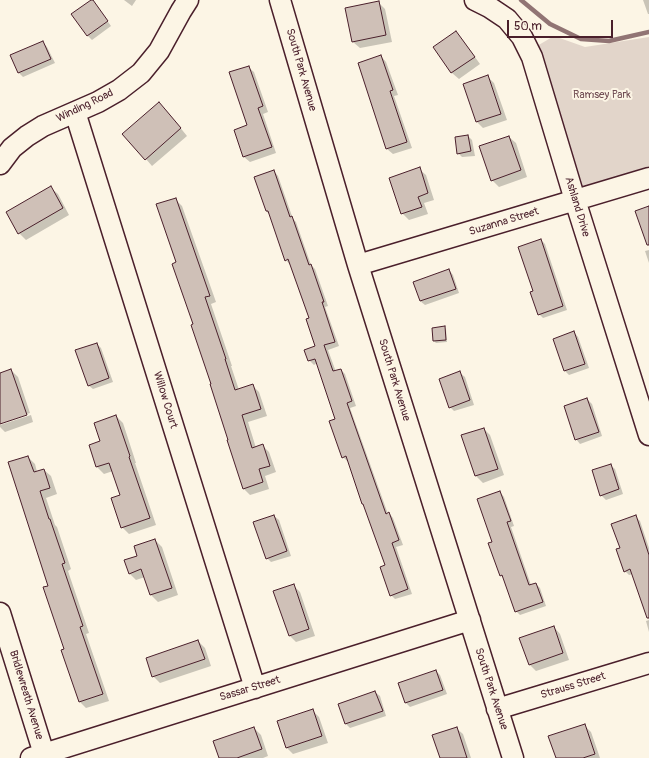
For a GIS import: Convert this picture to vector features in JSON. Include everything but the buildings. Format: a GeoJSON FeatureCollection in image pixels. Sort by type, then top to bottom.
{"type":"FeatureCollection","features":[{"type":"Feature","properties":{"kind":"street","name":"Winding Road"},"geometry":{"type":"LineString","coordinates":[[0,164],[12,148],[27,136],[43,126],[98,102],[119,90],[140,73],[159,51],[188,0]]}},
{"type":"Feature","properties":{"kind":"street","name":"South Park Avenue"},"geometry":{"type":"LineString","coordinates":[[280,0],[358,265],[497,709],[514,758]]}},
{"type":"Feature","properties":{"kind":"street","name":"Ashland Drive"},"geometry":{"type":"LineString","coordinates":[[475,0],[507,19],[522,37],[532,57],[649,436]]}},
{"type":"Feature","properties":{"kind":"street","name":"Willow Court"},"geometry":{"type":"LineString","coordinates":[[75,112],[255,688]]}},
{"type":"Feature","properties":{"kind":"street","name":"Suzanna Street"},"geometry":{"type":"LineString","coordinates":[[358,265],[649,178]]}},
{"type":"Feature","properties":{"kind":"street","name":"Bridlewreath Avenue"},"geometry":{"type":"LineString","coordinates":[[0,613],[38,756]]}},
{"type":"Feature","properties":{"kind":"street","name":"Sassar Street"},"geometry":{"type":"LineString","coordinates":[[38,756],[470,620]]}},
{"type":"Feature","properties":{"kind":"street","name":"Strauss Street"},"geometry":{"type":"LineString","coordinates":[[497,709],[649,663]]}},
{"type":"Feature","properties":{"kind":"green space","name":"Ramsey Park"},"geometry":{"type":"Polygon","coordinates":[[[554,36],[585,47],[649,37],[649,166],[581,188],[537,46],[554,36]]]}},
{"type":"Feature","properties":{"kind":"waterway"},"geometry":{"type":"LineString","coordinates":[[521,0],[550,24],[581,39],[609,41],[649,32]]}}]}
